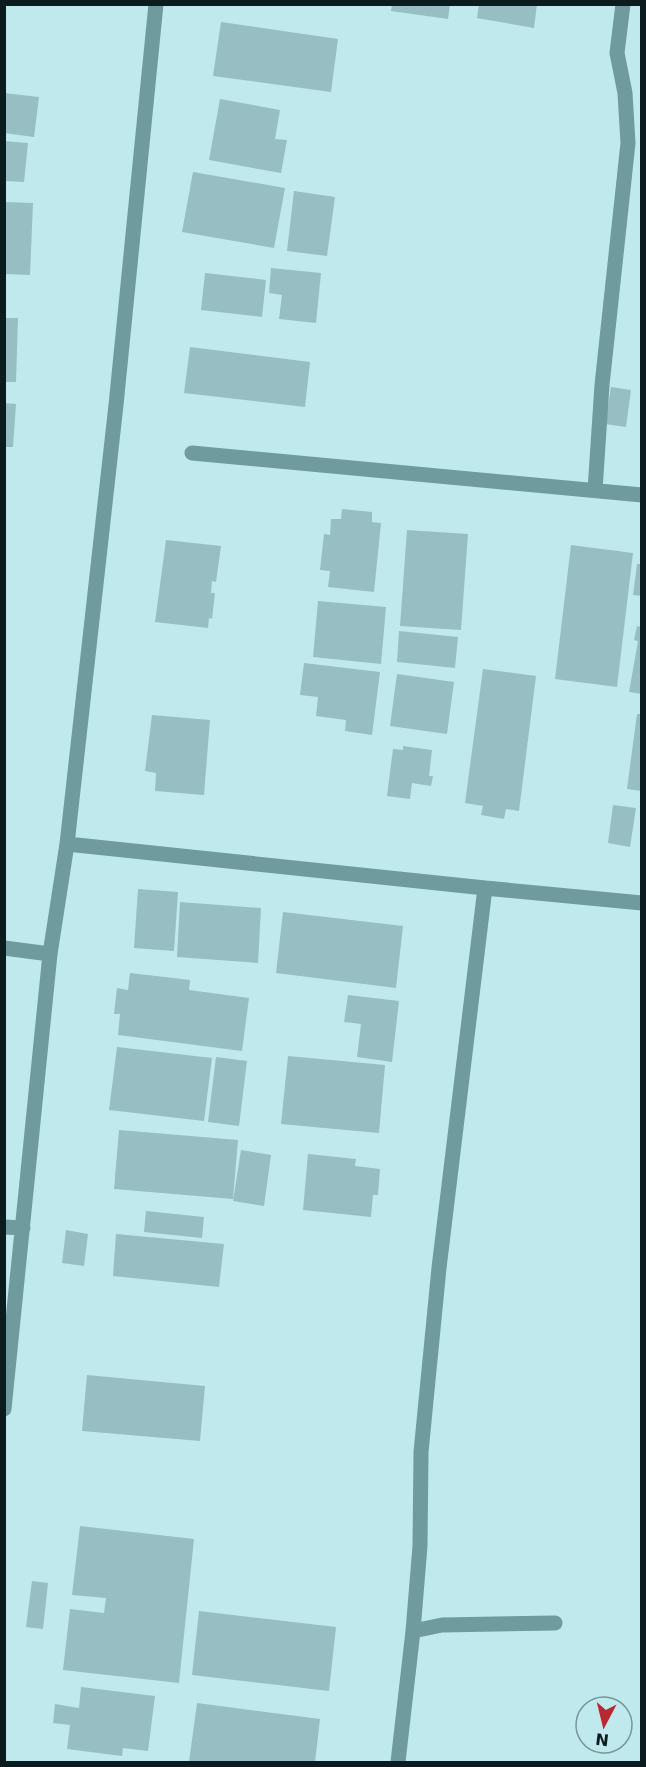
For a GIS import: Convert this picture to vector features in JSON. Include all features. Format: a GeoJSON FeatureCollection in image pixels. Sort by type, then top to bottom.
{"type":"FeatureCollection","features":[{"type":"Feature","properties":{"kind":"street"},"geometry":{"type":"LineString","coordinates":[[4,1409],[51,954],[67,844],[116,405],[156,4]]}},
{"type":"Feature","properties":{"kind":"street"},"geometry":{"type":"LineString","coordinates":[[595,490],[602,385],[628,143],[625,93],[616,53],[623,4]]}},
{"type":"Feature","properties":{"kind":"street"},"geometry":{"type":"LineString","coordinates":[[192,453],[642,495]]}},
{"type":"Feature","properties":{"kind":"street"},"geometry":{"type":"LineString","coordinates":[[67,844],[642,903]]}},
{"type":"Feature","properties":{"kind":"street"},"geometry":{"type":"LineString","coordinates":[[398,1762],[420,1546],[422,1441],[441,1256],[485,888]]}},
{"type":"Feature","properties":{"kind":"street"},"geometry":{"type":"LineString","coordinates":[[4,948],[51,954]]}},
{"type":"Feature","properties":{"kind":"street"},"geometry":{"type":"LineString","coordinates":[[4,1227],[23,1228]]}},
{"type":"Feature","properties":{"kind":"street"},"geometry":{"type":"LineString","coordinates":[[413,1631],[442,1625],[555,1623]]}},
{"type":"Feature","properties":{"kind":"building"},"geometry":{"type":"Polygon","coordinates":[[[392,4],[450,4],[448,19],[391,11],[392,4]]]}},
{"type":"Feature","properties":{"kind":"building"},"geometry":{"type":"Polygon","coordinates":[[[479,4],[537,4],[534,28],[477,18],[479,4]]]}},
{"type":"Feature","properties":{"kind":"building"},"geometry":{"type":"Polygon","coordinates":[[[221,22],[338,39],[331,92],[213,76],[221,22]]]}},
{"type":"Feature","properties":{"kind":"building"},"geometry":{"type":"Polygon","coordinates":[[[4,93],[39,97],[34,137],[4,133],[4,93]]]}},
{"type":"Feature","properties":{"kind":"building"},"geometry":{"type":"Polygon","coordinates":[[[220,99],[280,110],[275,139],[287,140],[281,173],[209,160],[220,99]]]}},
{"type":"Feature","properties":{"kind":"building"},"geometry":{"type":"Polygon","coordinates":[[[4,141],[28,143],[24,182],[4,181],[4,141]]]}},
{"type":"Feature","properties":{"kind":"building"},"geometry":{"type":"Polygon","coordinates":[[[193,172],[285,188],[274,248],[182,232],[193,172]]]}},
{"type":"Feature","properties":{"kind":"building"},"geometry":{"type":"Polygon","coordinates":[[[294,191],[335,197],[327,256],[287,251],[294,191]]]}},
{"type":"Feature","properties":{"kind":"building"},"geometry":{"type":"Polygon","coordinates":[[[4,202],[33,203],[30,275],[4,274],[4,202]]]}},
{"type":"Feature","properties":{"kind":"building"},"geometry":{"type":"Polygon","coordinates":[[[271,268],[321,273],[316,323],[279,319],[282,295],[269,293],[271,268]]]}},
{"type":"Feature","properties":{"kind":"building"},"geometry":{"type":"Polygon","coordinates":[[[205,273],[266,280],[262,317],[201,310],[205,273]]]}},
{"type":"Feature","properties":{"kind":"building"},"geometry":{"type":"Polygon","coordinates":[[[4,318],[18,318],[16,382],[4,382],[4,318]]]}},
{"type":"Feature","properties":{"kind":"building"},"geometry":{"type":"Polygon","coordinates":[[[190,347],[310,362],[305,407],[184,393],[190,347]]]}},
{"type":"Feature","properties":{"kind":"building"},"geometry":{"type":"Polygon","coordinates":[[[611,387],[631,390],[626,427],[605,424],[611,387]]]}},
{"type":"Feature","properties":{"kind":"building"},"geometry":{"type":"Polygon","coordinates":[[[4,403],[16,404],[13,447],[4,447],[4,403]]]}},
{"type":"Feature","properties":{"kind":"building"},"geometry":{"type":"Polygon","coordinates":[[[342,509],[372,512],[372,522],[381,523],[374,592],[328,587],[330,571],[320,570],[324,534],[330,535],[331,519],[341,519],[342,509]]]}},
{"type":"Feature","properties":{"kind":"building"},"geometry":{"type":"Polygon","coordinates":[[[407,530],[468,534],[461,630],[400,626],[407,530]]]}},
{"type":"Feature","properties":{"kind":"building"},"geometry":{"type":"Polygon","coordinates":[[[166,540],[221,546],[216,582],[212,581],[211,593],[215,593],[212,619],[209,618],[208,628],[155,622],[166,540]]]}},
{"type":"Feature","properties":{"kind":"building"},"geometry":{"type":"Polygon","coordinates":[[[571,545],[633,553],[617,687],[555,679],[571,545]]]}},
{"type":"Feature","properties":{"kind":"building"},"geometry":{"type":"Polygon","coordinates":[[[637,564],[642,564],[642,596],[633,595],[637,564]]]}},
{"type":"Feature","properties":{"kind":"building"},"geometry":{"type":"Polygon","coordinates":[[[318,601],[386,607],[381,664],[313,657],[318,601]]]}},
{"type":"Feature","properties":{"kind":"building"},"geometry":{"type":"Polygon","coordinates":[[[637,626],[642,627],[642,694],[629,692],[638,641],[634,640],[637,626]]]}},
{"type":"Feature","properties":{"kind":"building"},"geometry":{"type":"Polygon","coordinates":[[[399,631],[458,637],[455,668],[397,662],[399,631]]]}},
{"type":"Feature","properties":{"kind":"building"},"geometry":{"type":"Polygon","coordinates":[[[304,663],[380,672],[372,735],[345,731],[346,720],[316,716],[318,697],[300,695],[304,663]]]}},
{"type":"Feature","properties":{"kind":"building"},"geometry":{"type":"Polygon","coordinates":[[[483,669],[536,676],[519,811],[506,809],[504,819],[481,815],[483,806],[465,803],[483,669]]]}},
{"type":"Feature","properties":{"kind":"building"},"geometry":{"type":"Polygon","coordinates":[[[397,674],[454,682],[447,734],[390,726],[397,674]]]}},
{"type":"Feature","properties":{"kind":"building"},"geometry":{"type":"Polygon","coordinates":[[[637,714],[642,714],[642,791],[627,789],[637,714]]]}},
{"type":"Feature","properties":{"kind":"building"},"geometry":{"type":"Polygon","coordinates":[[[152,715],[210,720],[204,795],[155,791],[156,773],[145,771],[152,715]]]}},
{"type":"Feature","properties":{"kind":"building"},"geometry":{"type":"Polygon","coordinates":[[[403,746],[432,750],[429,776],[433,776],[431,786],[412,783],[410,799],[387,796],[393,749],[403,750],[403,746]]]}},
{"type":"Feature","properties":{"kind":"building"},"geometry":{"type":"Polygon","coordinates":[[[613,805],[636,808],[630,847],[608,843],[613,805]]]}},
{"type":"Feature","properties":{"kind":"building"},"geometry":{"type":"Polygon","coordinates":[[[138,889],[178,892],[174,951],[134,948],[138,889]]]}},
{"type":"Feature","properties":{"kind":"building"},"geometry":{"type":"Polygon","coordinates":[[[180,902],[261,908],[258,963],[177,957],[180,902]]]}},
{"type":"Feature","properties":{"kind":"building"},"geometry":{"type":"Polygon","coordinates":[[[283,912],[403,926],[396,988],[276,973],[283,912]]]}},
{"type":"Feature","properties":{"kind":"building"},"geometry":{"type":"Polygon","coordinates":[[[130,973],[190,980],[189,990],[249,998],[242,1051],[118,1035],[120,1014],[114,1014],[117,988],[128,990],[130,973]]]}},
{"type":"Feature","properties":{"kind":"building"},"geometry":{"type":"Polygon","coordinates":[[[348,995],[399,1001],[392,1062],[357,1057],[361,1024],[344,1022],[348,995]]]}},
{"type":"Feature","properties":{"kind":"building"},"geometry":{"type":"Polygon","coordinates":[[[117,1047],[212,1058],[204,1121],[109,1110],[117,1047]]]}},
{"type":"Feature","properties":{"kind":"building"},"geometry":{"type":"Polygon","coordinates":[[[288,1056],[385,1065],[379,1133],[281,1124],[288,1056]]]}},
{"type":"Feature","properties":{"kind":"building"},"geometry":{"type":"Polygon","coordinates":[[[216,1057],[247,1061],[239,1126],[208,1122],[216,1057]]]}},
{"type":"Feature","properties":{"kind":"building"},"geometry":{"type":"Polygon","coordinates":[[[119,1130],[238,1140],[233,1199],[114,1189],[119,1130]]]}},
{"type":"Feature","properties":{"kind":"building"},"geometry":{"type":"Polygon","coordinates":[[[241,1150],[271,1155],[264,1206],[233,1201],[241,1150]]]}},
{"type":"Feature","properties":{"kind":"building"},"geometry":{"type":"Polygon","coordinates":[[[308,1154],[356,1159],[355,1166],[380,1169],[378,1195],[373,1195],[371,1217],[303,1210],[308,1154]]]}},
{"type":"Feature","properties":{"kind":"building"},"geometry":{"type":"Polygon","coordinates":[[[146,1211],[204,1217],[202,1238],[144,1232],[146,1211]]]}},
{"type":"Feature","properties":{"kind":"building"},"geometry":{"type":"Polygon","coordinates":[[[66,1230],[88,1234],[84,1266],[62,1263],[66,1230]]]}},
{"type":"Feature","properties":{"kind":"building"},"geometry":{"type":"Polygon","coordinates":[[[116,1234],[224,1244],[219,1287],[113,1276],[116,1234]]]}},
{"type":"Feature","properties":{"kind":"building"},"geometry":{"type":"Polygon","coordinates":[[[87,1375],[205,1386],[200,1441],[82,1431],[87,1375]]]}},
{"type":"Feature","properties":{"kind":"building"},"geometry":{"type":"Polygon","coordinates":[[[80,1526],[194,1539],[179,1683],[63,1670],[70,1609],[104,1613],[106,1598],[72,1595],[80,1526]]]}},
{"type":"Feature","properties":{"kind":"building"},"geometry":{"type":"Polygon","coordinates":[[[32,1581],[48,1583],[43,1629],[26,1627],[32,1581]]]}},
{"type":"Feature","properties":{"kind":"building"},"geometry":{"type":"Polygon","coordinates":[[[199,1611],[336,1627],[329,1691],[192,1675],[199,1611]]]}},
{"type":"Feature","properties":{"kind":"building"},"geometry":{"type":"Polygon","coordinates":[[[81,1687],[155,1696],[148,1751],[123,1748],[122,1756],[67,1749],[70,1725],[53,1723],[55,1704],[79,1708],[81,1687]]]}},
{"type":"Feature","properties":{"kind":"building"},"geometry":{"type":"Polygon","coordinates":[[[197,1703],[320,1719],[315,1762],[189,1762],[197,1703]]]}}]}
